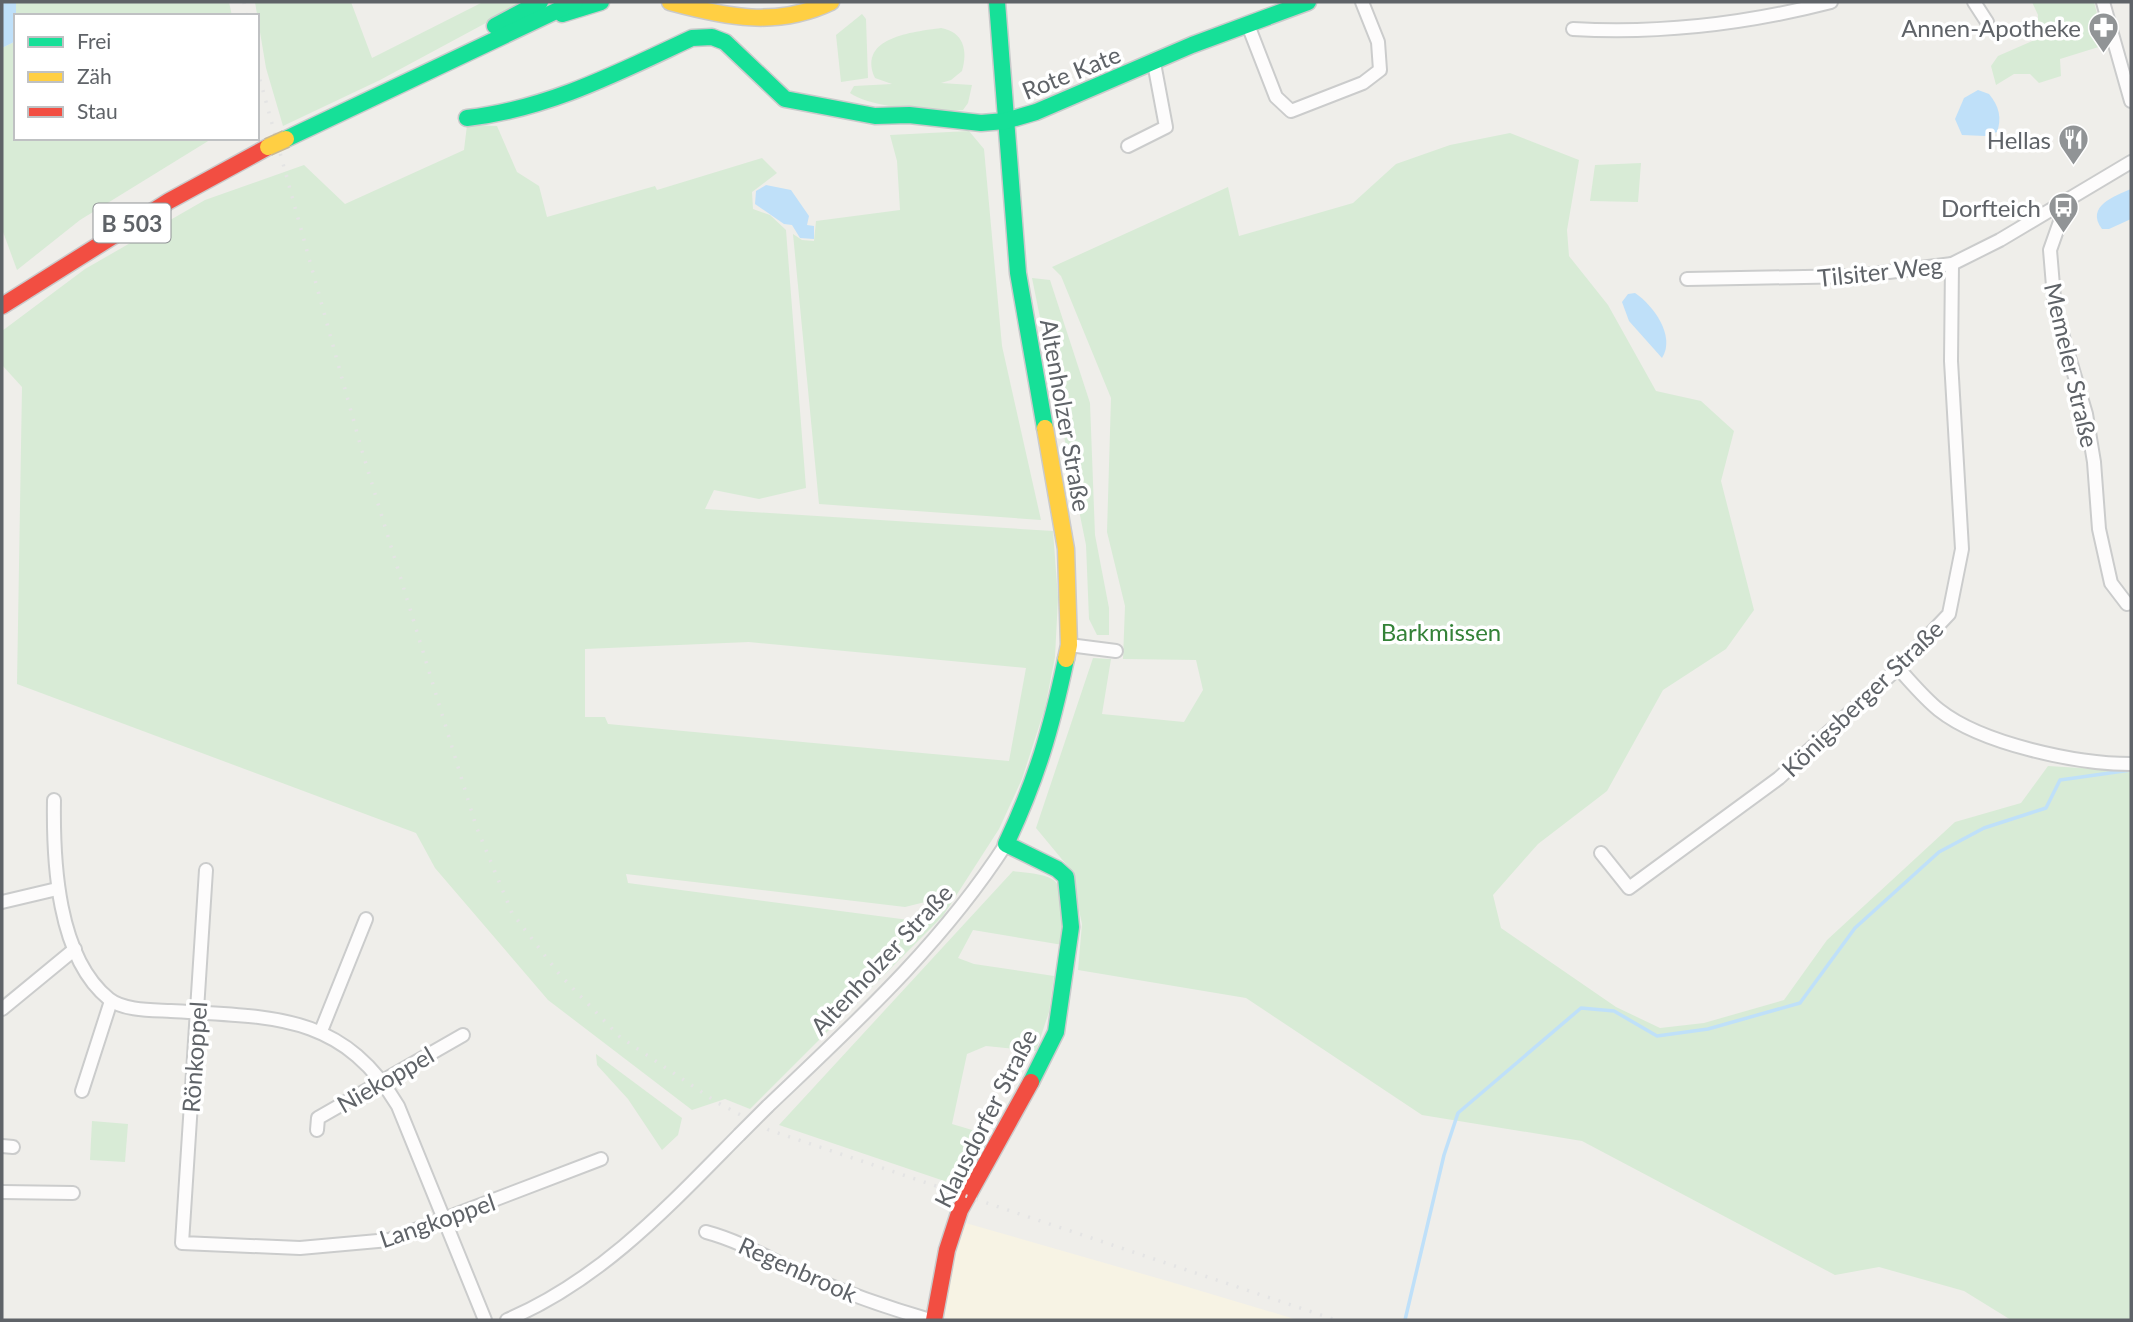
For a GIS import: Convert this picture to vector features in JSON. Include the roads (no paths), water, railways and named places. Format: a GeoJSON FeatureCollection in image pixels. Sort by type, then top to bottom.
{"type":"FeatureCollection","features":[{"type":"Feature","properties":{"kind":"main road","name":"B 503"},"geometry":{"type":"LineString","coordinates":[[286,139],[540,2]]}},
{"type":"Feature","properties":{"kind":"main road","name":"B 503"},"geometry":{"type":"LineString","coordinates":[[2,306],[169,201],[268,148],[575,2]]}},
{"type":"Feature","properties":{"kind":"main road"},"geometry":{"type":"LineString","coordinates":[[539,21],[601,2]]}},
{"type":"Feature","properties":{"kind":"main road"},"geometry":{"type":"LineString","coordinates":[[670,2],[753,20],[804,15],[831,2]]}},
{"type":"Feature","properties":{"kind":"main road"},"geometry":{"type":"LineString","coordinates":[[753,2],[759,7],[804,15]]}},
{"type":"Feature","properties":{"kind":"main road","name":"Altenholzer Straße"},"geometry":{"type":"LineString","coordinates":[[997,2],[1017,273],[1066,550],[1069,645],[1050,735],[1034,783],[1006,844]]}},
{"type":"Feature","properties":{"kind":"main road","name":"Rote Kate"},"geometry":{"type":"LineString","coordinates":[[467,118],[500,116],[567,93],[692,38],[709,36],[721,37],[785,99],[875,116],[909,115],[981,123],[1005,121],[1036,112],[1308,2]]}},
{"type":"Feature","properties":{"kind":"main road","name":"Klausdorfer Straße"},"geometry":{"type":"LineString","coordinates":[[932,1320],[947,1250],[960,1210],[1024,1099],[1056,1032],[1066,971],[1070,928],[1066,877],[1058,869],[1006,844]]}},
{"type":"Feature","properties":{"kind":"street"},"geometry":{"type":"LineString","coordinates":[[1248,24],[1276,97],[1291,111],[1363,83],[1380,70],[1378,42],[1362,2]]}},
{"type":"Feature","properties":{"kind":"street"},"geometry":{"type":"LineString","coordinates":[[1573,29],[1682,30],[1831,2]]}},
{"type":"Feature","properties":{"kind":"street"},"geometry":{"type":"LineString","coordinates":[[1974,2],[1987,22]]}},
{"type":"Feature","properties":{"kind":"street"},"geometry":{"type":"LineString","coordinates":[[2103,2],[2131,101]]}},
{"type":"Feature","properties":{"kind":"street","name":"Rote Kate"},"geometry":{"type":"LineString","coordinates":[[1128,146],[1166,127],[1154,63]]}},
{"type":"Feature","properties":{"kind":"street","name":"Tilsiter Weg"},"geometry":{"type":"LineString","coordinates":[[1687,279],[1857,276],[1952,264],[2060,205],[2131,162]]}},
{"type":"Feature","properties":{"kind":"street","name":"Memeler Straße"},"geometry":{"type":"LineString","coordinates":[[2060,205],[2062,216],[2050,250],[2055,310],[2086,414],[2094,462],[2099,528],[2111,583],[2127,604]]}},
{"type":"Feature","properties":{"kind":"street","name":"Königsberger Straße"},"geometry":{"type":"LineString","coordinates":[[1601,853],[1629,888],[1779,778],[1898,668],[1949,614],[1962,549],[1951,361],[1952,264]]}},
{"type":"Feature","properties":{"kind":"street"},"geometry":{"type":"LineString","coordinates":[[1069,645],[1116,651]]}},
{"type":"Feature","properties":{"kind":"street"},"geometry":{"type":"LineString","coordinates":[[1898,668],[1941,712],[1989,736],[2048,755],[2131,764]]}},
{"type":"Feature","properties":{"kind":"street"},"geometry":{"type":"LineString","coordinates":[[54,800],[53,856],[57,889],[75,949],[94,982],[111,1001],[144,1010],[291,1021],[321,1031],[355,1052],[382,1080],[398,1106],[485,1320]]}},
{"type":"Feature","properties":{"kind":"street","name":"Altenholzer Straße"},"geometry":{"type":"LineString","coordinates":[[507,1320],[587,1278],[645,1228],[899,980],[945,930],[1006,844]]}},
{"type":"Feature","properties":{"kind":"street","name":"Rönkoppel"},"geometry":{"type":"LineString","coordinates":[[182,1243],[206,870]]}},
{"type":"Feature","properties":{"kind":"street"},"geometry":{"type":"LineString","coordinates":[[2,902],[57,889]]}},
{"type":"Feature","properties":{"kind":"street"},"geometry":{"type":"LineString","coordinates":[[321,1031],[366,919]]}},
{"type":"Feature","properties":{"kind":"street"},"geometry":{"type":"LineString","coordinates":[[2,1009],[75,949]]}},
{"type":"Feature","properties":{"kind":"street"},"geometry":{"type":"LineString","coordinates":[[82,1091],[111,1001]]}},
{"type":"Feature","properties":{"kind":"street","name":"Niekoppel"},"geometry":{"type":"LineString","coordinates":[[317,1130],[318,1118],[463,1035]]}},
{"type":"Feature","properties":{"kind":"street","name":"Langkoppel"},"geometry":{"type":"LineString","coordinates":[[182,1243],[300,1248],[363,1245],[389,1240],[445,1221],[601,1159]]}},
{"type":"Feature","properties":{"kind":"street"},"geometry":{"type":"LineString","coordinates":[[2,1192],[73,1193]]}},
{"type":"Feature","properties":{"kind":"street","name":"Regenbrook"},"geometry":{"type":"LineString","coordinates":[[706,1231],[737,1240],[789,1267],[882,1306],[932,1320]]}},
{"type":"Feature","properties":{"kind":"street"},"geometry":{"type":"LineString","coordinates":[[876,1320],[882,1306]]}},
{"type":"Feature","properties":{"kind":"water"},"geometry":{"type":"Polygon","coordinates":[[[2,2],[16,2],[14,42],[2,48],[2,2]]]}},
{"type":"Feature","properties":{"kind":"water"},"geometry":{"type":"Polygon","coordinates":[[[1978,90],[1989,94],[1995,103],[1999,117],[1997,132],[1985,136],[1962,135],[1955,119],[1964,98],[1978,90]]]}},
{"type":"Feature","properties":{"kind":"water"},"geometry":{"type":"Polygon","coordinates":[[[766,185],[791,190],[809,216],[807,225],[814,226],[814,239],[800,238],[792,225],[784,224],[755,204],[756,191],[766,185]]]}},
{"type":"Feature","properties":{"kind":"water"},"geometry":{"type":"Polygon","coordinates":[[[2131,189],[2131,219],[2109,229],[2102,229],[2097,214],[2099,208],[2110,199],[2131,189]]]}},
{"type":"Feature","properties":{"kind":"water"},"geometry":{"type":"Polygon","coordinates":[[[1635,293],[1649,305],[1664,331],[1666,349],[1662,358],[1629,321],[1622,302],[1628,294],[1635,293]]]}},
{"type":"Feature","properties":{"kind":"waterway"},"geometry":{"type":"LineString","coordinates":[[1405,1320],[1444,1155],[1458,1113],[1581,1008],[1614,1011],[1657,1036],[1708,1029],[1800,1003],[1855,928],[1939,852],[1984,828],[2046,808],[2060,780],[2131,770]]}},
{"type":"Feature","properties":{"kind":"railway"},"geometry":{"type":"LineString","coordinates":[[244,2],[246,14]]}},
{"type":"Feature","properties":{"kind":"railway"},"geometry":{"type":"LineString","coordinates":[[259,76],[362,451],[476,826],[512,913],[560,975],[620,1037],[718,1103],[769,1130],[1336,1320]]}},
{"type":"Feature","properties":{"kind":"place","name":"Annen-Apotheke"},"geometry":{"type":"Point","coordinates":[2104,54]}},
{"type":"Feature","properties":{"kind":"place","name":"Hellas"},"geometry":{"type":"Point","coordinates":[2074,166]}},
{"type":"Feature","properties":{"kind":"place","name":"Dorfteich"},"geometry":{"type":"Point","coordinates":[2064,234]}},
{"type":"Feature","properties":{"kind":"park label","name":"Barkmissen"},"geometry":{"type":"Point","coordinates":[1441,631]}}]}
